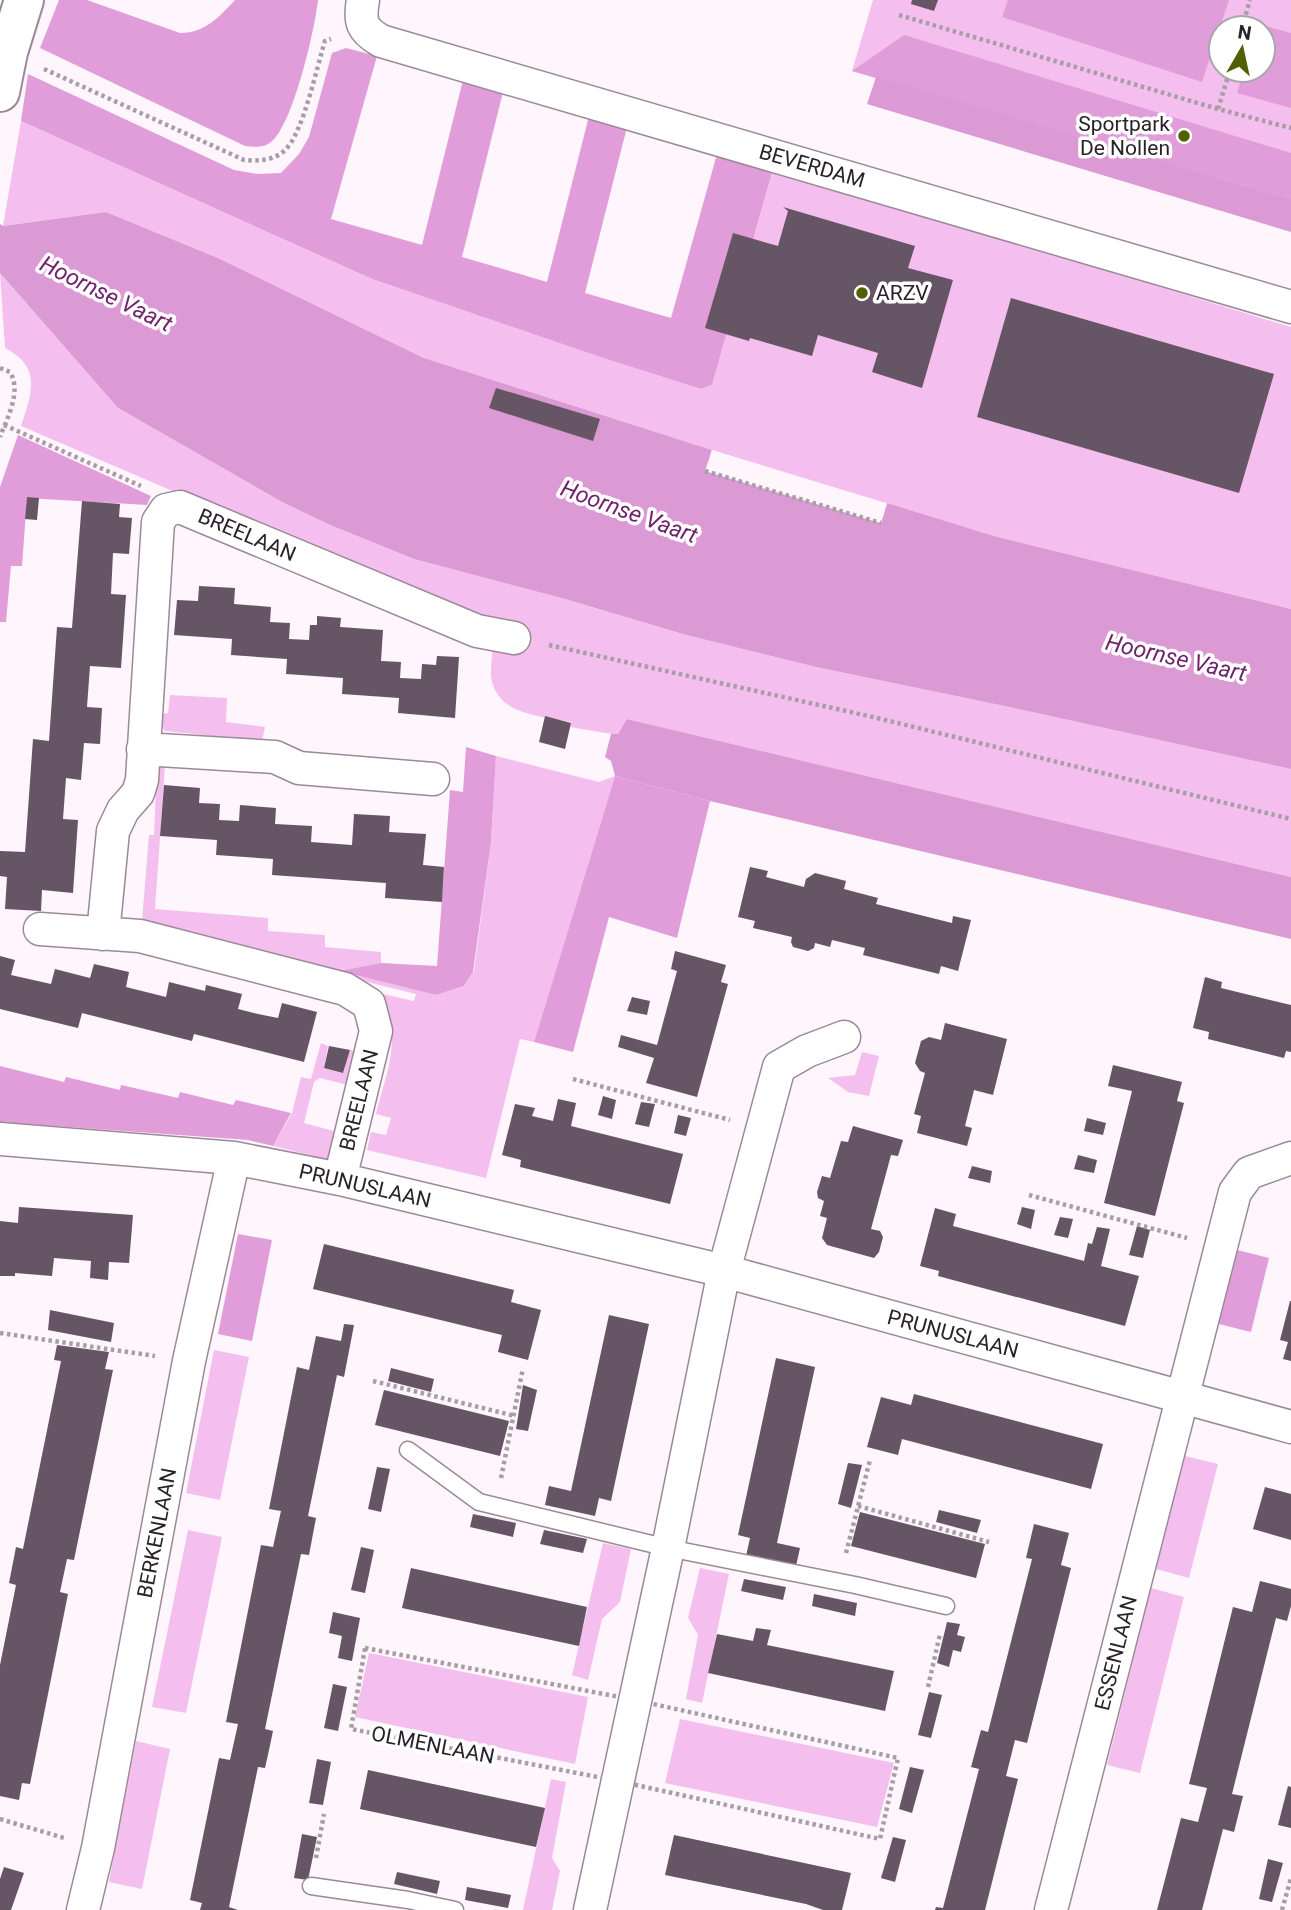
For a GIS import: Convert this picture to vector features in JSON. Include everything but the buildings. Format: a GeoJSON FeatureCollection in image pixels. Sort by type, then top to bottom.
{"type":"FeatureCollection","features":[{"type":"Feature","properties":{"kind":"street"},"geometry":{"type":"LineString","coordinates":[[3,70],[24,0]]}},
{"type":"Feature","properties":{"kind":"street","name":"BEVERDAM"},"geometry":{"type":"LineString","coordinates":[[363,12],[369,34],[381,41],[1291,307]]}},
{"type":"Feature","properties":{"kind":"street","name":"BREELAAN"},"geometry":{"type":"LineString","coordinates":[[166,510],[180,507],[477,631],[514,638]]}},
{"type":"Feature","properties":{"kind":"street"},"geometry":{"type":"LineString","coordinates":[[103,934],[113,831],[123,810],[138,793],[142,780],[158,522],[166,510]]}},
{"type":"Feature","properties":{"kind":"street"},"geometry":{"type":"LineString","coordinates":[[142,749],[275,757],[299,768],[433,779]]}},
{"type":"Feature","properties":{"kind":"street","name":"BREELAAN"},"geometry":{"type":"LineString","coordinates":[[40,929],[140,936],[345,989],[369,1004],[376,1031],[340,1179]]}},
{"type":"Feature","properties":{"kind":"street"},"geometry":{"type":"LineString","coordinates":[[590,1910],[724,1271],[779,1067],[807,1051],[844,1037]]}},
{"type":"Feature","properties":{"kind":"street","name":"PRUNUSLAAN"},"geometry":{"type":"LineString","coordinates":[[0,1139],[234,1158],[340,1179],[724,1271],[1291,1427]]}},
{"type":"Feature","properties":{"kind":"street","name":"BERKENLAAN"},"geometry":{"type":"LineString","coordinates":[[83,1910],[98,1848],[189,1361],[234,1158]]}},
{"type":"Feature","properties":{"kind":"street"},"geometry":{"type":"LineString","coordinates":[[1182,1397],[1235,1192],[1249,1173],[1291,1158]]}},
{"type":"Feature","properties":{"kind":"street","name":"ESSENLAAN"},"geometry":{"type":"LineString","coordinates":[[1051,1910],[1182,1397]]}},
{"type":"Feature","properties":{"kind":"lane"},"geometry":{"type":"LineString","coordinates":[[408,1450],[479,1502],[668,1548],[839,1581],[946,1606]]}},
{"type":"Feature","properties":{"kind":"lane"},"geometry":{"type":"LineString","coordinates":[[311,1886],[408,1900],[455,1910]]}},
{"type":"Feature","properties":{"kind":"path"},"geometry":{"type":"LineString","coordinates":[[3,70],[244,160],[257,161],[272,158],[285,150],[295,136],[325,41],[363,12]]}},
{"type":"Feature","properties":{"kind":"path"},"geometry":{"type":"LineString","coordinates":[[899,15],[1291,128]]}},
{"type":"Feature","properties":{"kind":"path"},"geometry":{"type":"LineString","coordinates":[[1218,109],[1226,84]]}},
{"type":"Feature","properties":{"kind":"path"},"geometry":{"type":"LineString","coordinates":[[0,368],[10,372],[15,379],[13,400],[0,438]]}},
{"type":"Feature","properties":{"kind":"path"},"geometry":{"type":"LineString","coordinates":[[5,425],[151,491],[166,510]]}},
{"type":"Feature","properties":{"kind":"path"},"geometry":{"type":"LineString","coordinates":[[705,471],[881,523]]}},
{"type":"Feature","properties":{"kind":"path"},"geometry":{"type":"LineString","coordinates":[[514,638],[873,718],[1291,819]]}},
{"type":"Feature","properties":{"kind":"path"},"geometry":{"type":"LineString","coordinates":[[573,1079],[761,1129]]}},
{"type":"Feature","properties":{"kind":"path"},"geometry":{"type":"LineString","coordinates":[[1029,1195],[1221,1247]]}},
{"type":"Feature","properties":{"kind":"path"},"geometry":{"type":"LineString","coordinates":[[0,1333],[189,1361]]}},
{"type":"Feature","properties":{"kind":"path"},"geometry":{"type":"LineString","coordinates":[[495,1506],[523,1368]]}},
{"type":"Feature","properties":{"kind":"path"},"geometry":{"type":"LineString","coordinates":[[373,1381],[515,1416]]}},
{"type":"Feature","properties":{"kind":"path"},"geometry":{"type":"LineString","coordinates":[[839,1581],[870,1461]]}},
{"type":"Feature","properties":{"kind":"path"},"geometry":{"type":"LineString","coordinates":[[858,1506],[989,1542]]}},
{"type":"Feature","properties":{"kind":"path"},"geometry":{"type":"LineString","coordinates":[[928,1688],[946,1606]]}},
{"type":"Feature","properties":{"kind":"path","name":"OLMENLAAN"},"geometry":{"type":"LineString","coordinates":[[365,1648],[635,1700],[898,1758],[880,1839],[618,1781],[351,1729],[365,1648]]}},
{"type":"Feature","properties":{"kind":"path"},"geometry":{"type":"LineString","coordinates":[[311,1886],[324,1815]]}},
{"type":"Feature","properties":{"kind":"path"},"geometry":{"type":"LineString","coordinates":[[0,1819],[98,1848]]}},
{"type":"Feature","properties":{"kind":"path"},"geometry":{"type":"LineString","coordinates":[[1282,1910],[1291,1878]]}},
{"type":"Feature","properties":{"kind":"shaded area"},"geometry":{"type":"Polygon","coordinates":[[[59,0],[87,0],[180,33],[204,27],[235,0],[318,0],[308,53],[287,117],[271,142],[255,147],[245,146],[40,48],[59,0]]]}},
{"type":"Feature","properties":{"kind":"shaded area","name":"Sportpark De Nollen"},"geometry":{"type":"Polygon","coordinates":[[[873,0],[1291,0],[1291,199],[852,71],[873,0]]]}},
{"type":"Feature","properties":{"kind":"shaded area"},"geometry":{"type":"Polygon","coordinates":[[[1008,0],[1229,0],[1224,14],[1207,14],[1207,67],[1202,82],[1002,17],[1008,0]]]}},
{"type":"Feature","properties":{"kind":"shaded area"},"geometry":{"type":"Polygon","coordinates":[[[1277,29],[1291,33],[1291,108],[1237,93],[1240,84],[1277,84],[1277,29]]]}},
{"type":"Feature","properties":{"kind":"shaded area"},"geometry":{"type":"Polygon","coordinates":[[[904,35],[1291,153],[1291,199],[852,71],[904,35]]]}},
{"type":"Feature","properties":{"kind":"shaded area"},"geometry":{"type":"Polygon","coordinates":[[[346,48],[377,56],[331,219],[422,245],[463,80],[503,92],[462,257],[547,282],[589,116],[627,127],[585,293],[671,318],[717,154],[773,169],[712,385],[701,389],[372,279],[21,121],[28,74],[234,170],[257,174],[281,173],[299,154],[309,137],[332,53],[346,48]]]}},
{"type":"Feature","properties":{"kind":"shaded area"},"geometry":{"type":"Polygon","coordinates":[[[21,121],[372,279],[701,389],[712,385],[773,169],[1291,327],[1291,609],[994,536],[424,358],[218,258],[106,212],[3,226],[21,121]]]}},
{"type":"Feature","properties":{"kind":"shaded area"},"geometry":{"type":"Polygon","coordinates":[[[0,273],[118,408],[282,502],[414,559],[565,599],[686,635],[816,667],[1291,769],[1291,877],[627,719],[618,735],[570,727],[571,722],[536,716],[513,708],[504,702],[492,682],[493,643],[464,616],[21,426],[31,392],[31,382],[25,364],[5,348],[0,273]]]}},
{"type":"Feature","properties":{"kind":"shaded area"},"geometry":{"type":"Polygon","coordinates":[[[18,435],[151,496],[147,505],[27,498],[22,566],[11,566],[6,622],[0,622],[0,487],[18,435]]]}},
{"type":"Feature","properties":{"kind":"shaded area"},"geometry":{"type":"Polygon","coordinates":[[[170,695],[227,698],[226,722],[265,727],[262,741],[165,731],[160,724],[160,714],[168,713],[170,695]]]}},
{"type":"Feature","properties":{"kind":"shaded area"},"geometry":{"type":"Polygon","coordinates":[[[466,747],[496,756],[491,842],[473,972],[464,986],[436,995],[340,971],[381,963],[437,966],[450,790],[463,792],[466,747]]]}},
{"type":"Feature","properties":{"kind":"shaded area"},"geometry":{"type":"Polygon","coordinates":[[[496,756],[599,782],[615,776],[534,1042],[520,1039],[486,1178],[367,1150],[371,1132],[386,1135],[391,1118],[376,1114],[389,1066],[392,1037],[384,1007],[374,992],[414,1001],[416,994],[363,981],[340,971],[142,921],[149,835],[154,835],[157,766],[165,766],[155,909],[268,918],[268,931],[325,935],[325,947],[381,952],[381,963],[342,971],[436,995],[464,986],[474,971],[491,842],[496,756]]]}},
{"type":"Feature","properties":{"kind":"shaded area"},"geometry":{"type":"Polygon","coordinates":[[[615,776],[710,801],[677,938],[609,917],[573,1052],[534,1042],[615,776]]]}},
{"type":"Feature","properties":{"kind":"shaded area"},"geometry":{"type":"Polygon","coordinates":[[[321,1043],[328,1046],[324,1068],[343,1073],[350,1050],[357,1052],[348,1085],[320,1078],[314,1082],[304,1123],[341,1133],[329,1160],[273,1146],[292,1113],[301,1077],[311,1079],[321,1043]]]}},
{"type":"Feature","properties":{"kind":"shaded area"},"geometry":{"type":"Polygon","coordinates":[[[862,1052],[879,1056],[869,1096],[848,1092],[828,1078],[855,1075],[862,1052]]]}},
{"type":"Feature","properties":{"kind":"shaded area"},"geometry":{"type":"Polygon","coordinates":[[[0,1066],[64,1082],[66,1077],[120,1090],[121,1085],[178,1098],[180,1092],[233,1105],[236,1100],[291,1113],[273,1146],[248,1140],[0,1122],[0,1066]]]}},
{"type":"Feature","properties":{"kind":"shaded area"},"geometry":{"type":"Polygon","coordinates":[[[238,1234],[272,1240],[252,1341],[218,1334],[238,1234]]]}},
{"type":"Feature","properties":{"kind":"shaded area"},"geometry":{"type":"Polygon","coordinates":[[[1233,1249],[1269,1258],[1251,1332],[1215,1323],[1233,1249]]]}},
{"type":"Feature","properties":{"kind":"shaded area"},"geometry":{"type":"Polygon","coordinates":[[[214,1350],[249,1357],[220,1500],[186,1493],[214,1350]]]}},
{"type":"Feature","properties":{"kind":"shaded area"},"geometry":{"type":"Polygon","coordinates":[[[1185,1456],[1218,1464],[1189,1578],[1156,1569],[1185,1456]]]}},
{"type":"Feature","properties":{"kind":"shaded area"},"geometry":{"type":"Polygon","coordinates":[[[188,1530],[222,1537],[186,1713],[152,1707],[188,1530]]]}},
{"type":"Feature","properties":{"kind":"shaded area"},"geometry":{"type":"Polygon","coordinates":[[[603,1543],[631,1549],[620,1602],[602,1619],[588,1680],[572,1675],[603,1543]]]}},
{"type":"Feature","properties":{"kind":"shaded area"},"geometry":{"type":"Polygon","coordinates":[[[700,1568],[729,1574],[702,1703],[686,1699],[698,1635],[688,1618],[700,1568]]]}},
{"type":"Feature","properties":{"kind":"shaded area"},"geometry":{"type":"Polygon","coordinates":[[[1151,1588],[1184,1597],[1140,1773],[1107,1765],[1151,1588]]]}},
{"type":"Feature","properties":{"kind":"shaded area"},"geometry":{"type":"Polygon","coordinates":[[[369,1653],[588,1697],[575,1764],[355,1717],[369,1653]]]}},
{"type":"Feature","properties":{"kind":"shaded area"},"geometry":{"type":"Polygon","coordinates":[[[680,1719],[894,1763],[877,1827],[665,1783],[680,1719]]]}},
{"type":"Feature","properties":{"kind":"shaded area"},"geometry":{"type":"Polygon","coordinates":[[[136,1741],[170,1749],[142,1889],[109,1882],[136,1741]]]}},
{"type":"Feature","properties":{"kind":"shaded area"},"geometry":{"type":"Polygon","coordinates":[[[551,1779],[566,1782],[552,1858],[560,1871],[552,1910],[523,1910],[551,1779]]]}},
{"type":"Feature","properties":{"kind":"water"},"geometry":{"type":"Polygon","coordinates":[[[876,77],[1291,199],[1291,232],[867,104],[876,77]]]}},
{"type":"Feature","properties":{"kind":"water","name":"Hoornse Vaart"},"geometry":{"type":"Polygon","coordinates":[[[106,212],[218,258],[424,358],[712,450],[706,471],[881,523],[887,503],[994,536],[1291,609],[1291,769],[816,667],[686,635],[565,599],[414,559],[330,525],[282,502],[118,408],[0,273],[0,224],[3,226],[106,212]]]}},
{"type":"Feature","properties":{"kind":"water"},"geometry":{"type":"Polygon","coordinates":[[[627,719],[1291,877],[1291,939],[615,776],[611,761],[605,757],[611,734],[618,734],[627,719]]]}},
{"type":"Feature","properties":{"kind":"pier"},"geometry":{"type":"Polygon","coordinates":[[[712,450],[715,451],[710,469],[879,519],[884,502],[887,503],[881,523],[705,471],[712,450]]]}},
{"type":"Feature","properties":{"kind":"place","name":"Sportpark De Nollen"},"geometry":{"type":"Point","coordinates":[1184,136]}},
{"type":"Feature","properties":{"kind":"place","name":"ARZV"},"geometry":{"type":"Point","coordinates":[862,293]}}]}
